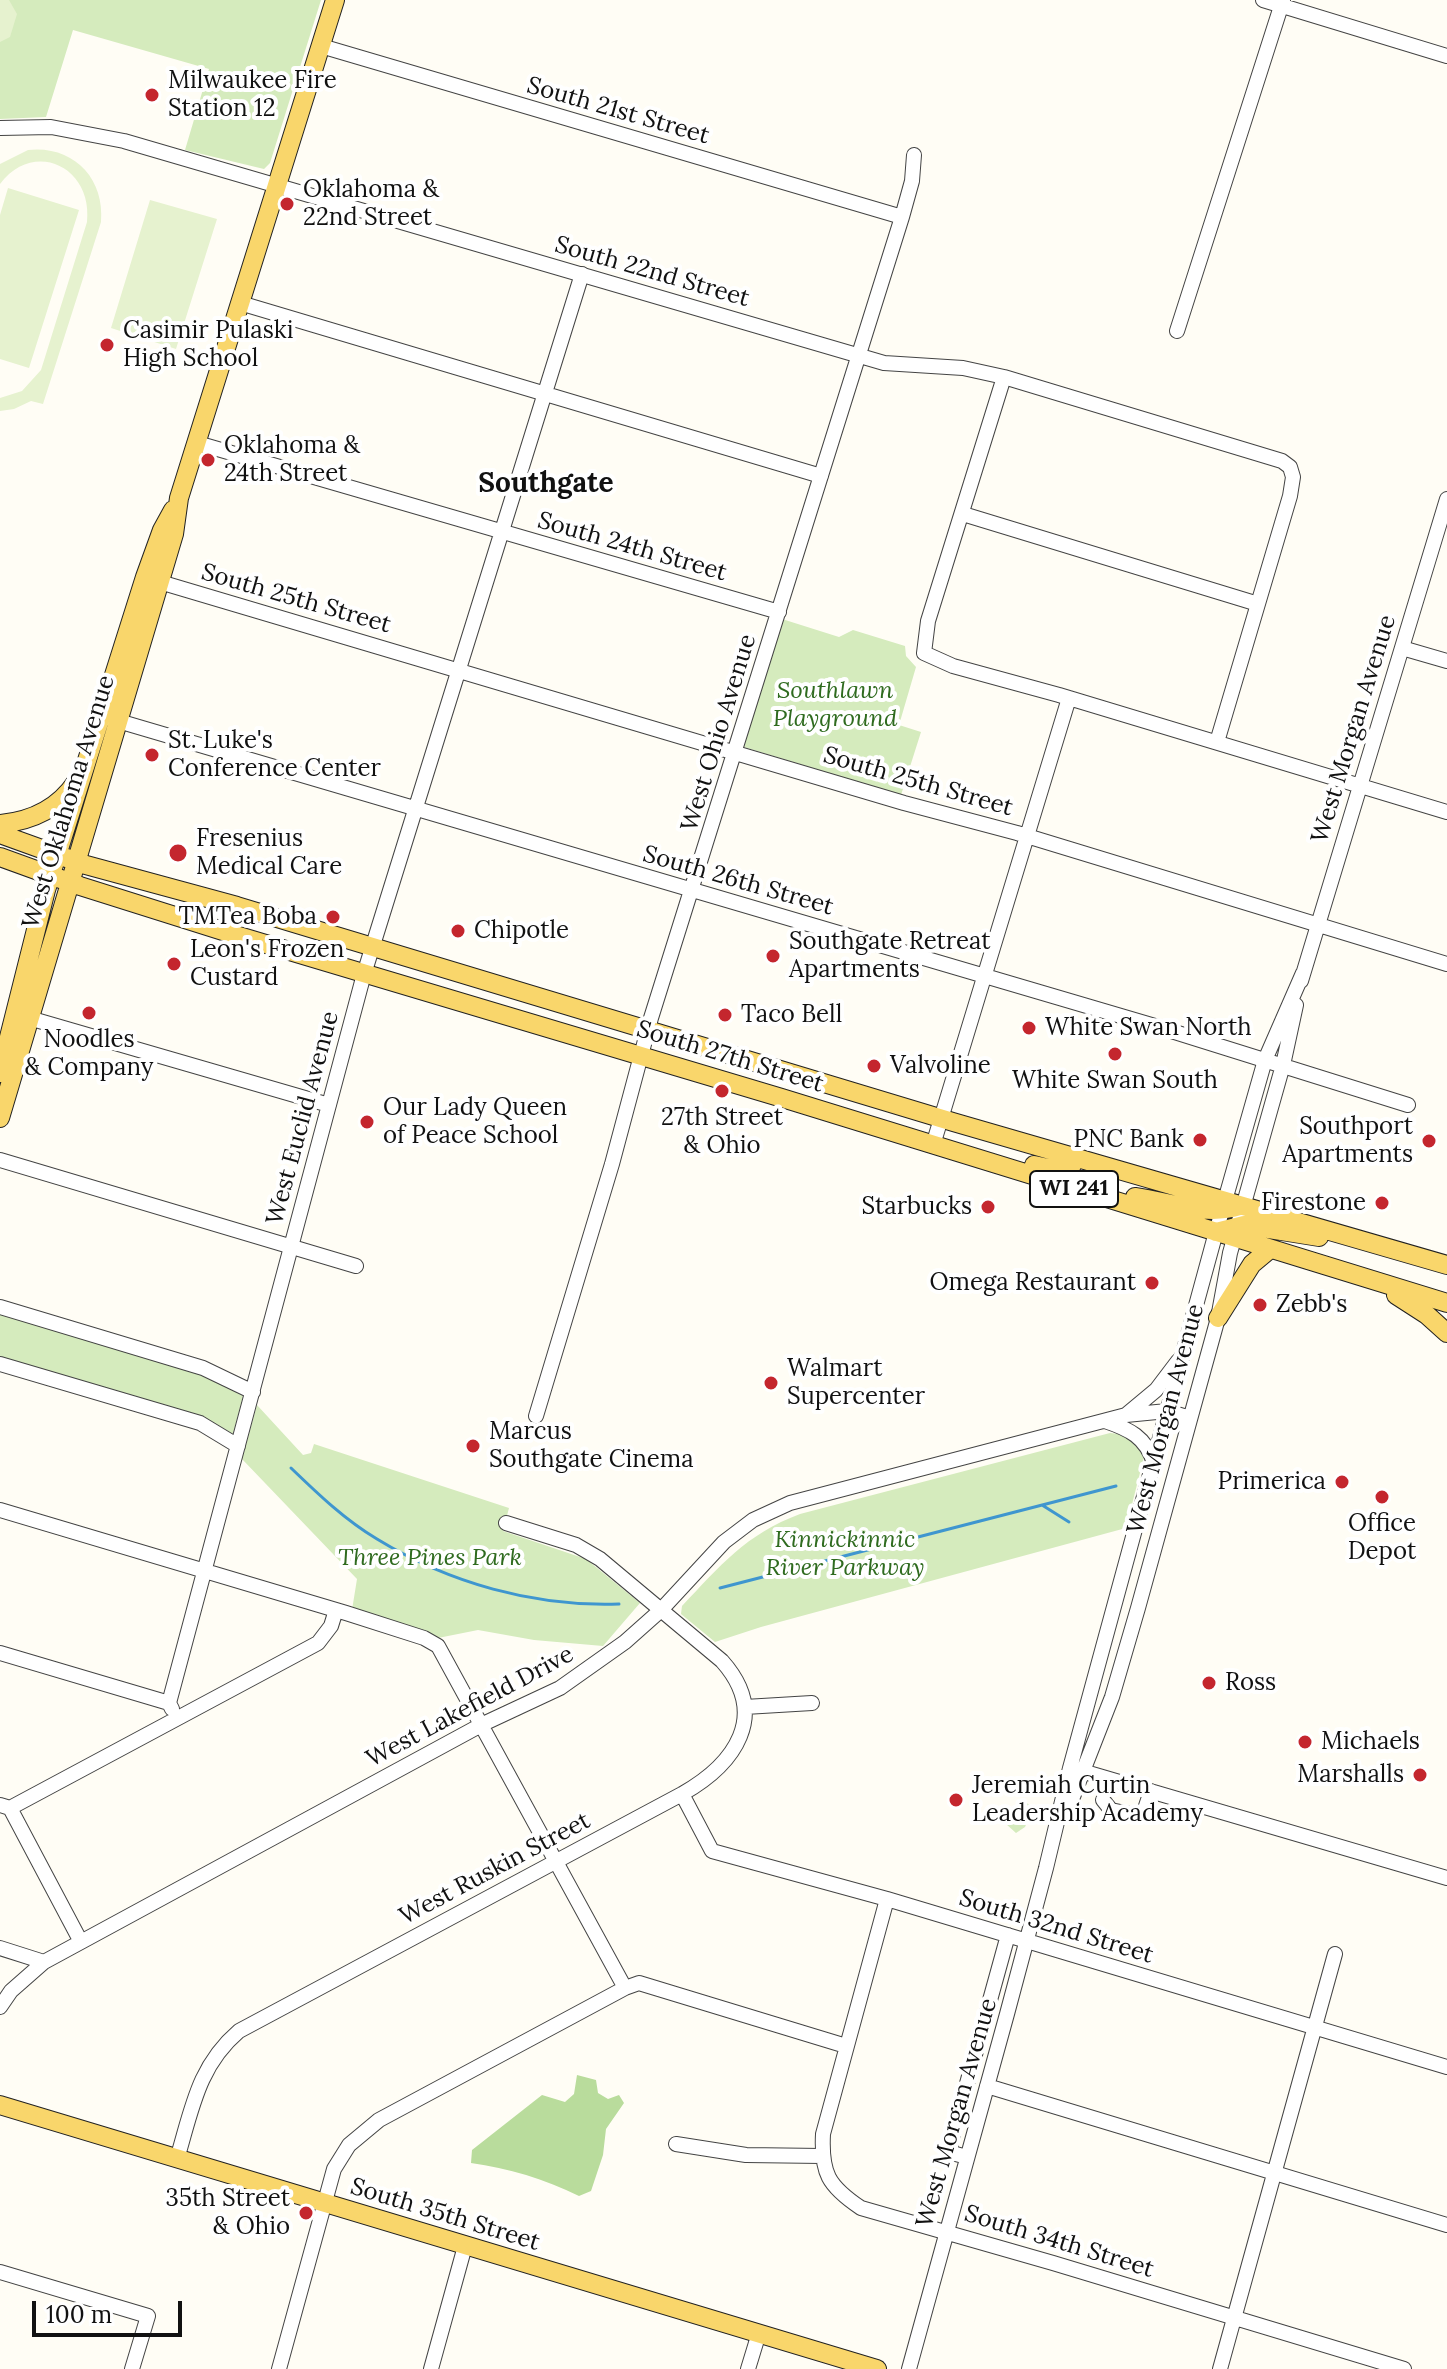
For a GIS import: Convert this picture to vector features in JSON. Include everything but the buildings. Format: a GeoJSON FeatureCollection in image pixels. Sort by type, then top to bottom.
{"type":"FeatureCollection","features":[{"type":"Feature","properties":{"kind":"main road","name":"West Oklahoma Avenue"},"geometry":{"type":"LineString","coordinates":[[0,1118],[36,964],[51,875],[66,858],[120,722],[162,530],[179,498],[197,443],[335,0]]}},
{"type":"Feature","properties":{"kind":"main road","name":"West Oklahoma Avenue"},"geometry":{"type":"LineString","coordinates":[[36,964],[69,882],[66,858],[84,769],[100,715],[152,580]]}},
{"type":"Feature","properties":{"kind":"main road"},"geometry":{"type":"LineString","coordinates":[[0,824],[22,821],[51,808],[71,790],[84,769]]}},
{"type":"Feature","properties":{"kind":"main road","name":"South 27th Street"},"geometry":{"type":"LineString","coordinates":[[0,834],[66,858],[237,906],[1230,1206],[1346,1235],[1447,1265]]}},
{"type":"Feature","properties":{"kind":"main road","name":"South 27th Street"},"geometry":{"type":"LineString","coordinates":[[0,857],[229,933],[643,1055],[1085,1192],[1229,1232],[1270,1249],[1447,1303]]}},
{"type":"Feature","properties":{"kind":"main road"},"geometry":{"type":"LineString","coordinates":[[229,933],[237,906]]}},
{"type":"Feature","properties":{"kind":"main road","name":"West Oklahoma Avenue"},"geometry":{"type":"LineString","coordinates":[[0,1073],[22,1016]]}},
{"type":"Feature","properties":{"kind":"main road"},"geometry":{"type":"LineString","coordinates":[[550,1028],[575,1025],[632,1038],[638,1038],[648,1031]]}},
{"type":"Feature","properties":{"kind":"main road"},"geometry":{"type":"LineString","coordinates":[[643,1055],[658,1047],[704,1058],[722,1053]]}},
{"type":"Feature","properties":{"kind":"main road"},"geometry":{"type":"LineString","coordinates":[[827,1112],[844,1100],[850,1090]]}},
{"type":"Feature","properties":{"kind":"main road"},"geometry":{"type":"LineString","coordinates":[[980,1159],[1022,1162],[1057,1170],[1072,1165],[1075,1157]]}},
{"type":"Feature","properties":{"kind":"main road"},"geometry":{"type":"LineString","coordinates":[[1085,1192],[1196,1209],[1230,1206]]}},
{"type":"Feature","properties":{"kind":"main road"},"geometry":{"type":"LineString","coordinates":[[1229,1232],[1316,1237],[1346,1235]]}},
{"type":"Feature","properties":{"kind":"main road"},"geometry":{"type":"LineString","coordinates":[[1218,1318],[1252,1264],[1270,1249]]}},
{"type":"Feature","properties":{"kind":"main road"},"geometry":{"type":"LineString","coordinates":[[1381,1284],[1427,1315],[1447,1333]]}},
{"type":"Feature","properties":{"kind":"main road","name":"South 35th Street"},"geometry":{"type":"LineString","coordinates":[[0,2105],[877,2369]]}},
{"type":"Feature","properties":{"kind":"street"},"geometry":{"type":"LineString","coordinates":[[1263,0],[1282,2],[1447,56]]}},
{"type":"Feature","properties":{"kind":"street"},"geometry":{"type":"LineString","coordinates":[[1177,331],[1282,2]]}},
{"type":"Feature","properties":{"kind":"street","name":"South 21st Street"},"geometry":{"type":"LineString","coordinates":[[321,46],[902,217]]}},
{"type":"Feature","properties":{"kind":"street","name":"South 22nd Street"},"geometry":{"type":"LineString","coordinates":[[0,128],[51,127],[93,133],[884,363],[963,368],[1004,377],[1262,454],[1290,467],[1293,477],[1258,604]]}},
{"type":"Feature","properties":{"kind":"street","name":"West Ohio Avenue"},"geometry":{"type":"LineString","coordinates":[[536,1416],[648,1031],[902,217],[912,181],[914,155]]}},
{"type":"Feature","properties":{"kind":"street","name":"West Euclid Avenue"},"geometry":{"type":"LineString","coordinates":[[169,1703],[364,974],[582,274]]}},
{"type":"Feature","properties":{"kind":"street"},"geometry":{"type":"LineString","coordinates":[[240,303],[821,476]]}},
{"type":"Feature","properties":{"kind":"street"},"geometry":{"type":"LineString","coordinates":[[1004,377],[928,621],[924,653],[953,666],[1447,812]]}},
{"type":"Feature","properties":{"kind":"street","name":"South 24th Street"},"geometry":{"type":"LineString","coordinates":[[197,443],[779,612]]}},
{"type":"Feature","properties":{"kind":"street","name":"West Morgan Avenue"},"geometry":{"type":"LineString","coordinates":[[909,2369],[1076,1769],[1167,1411],[1185,1349],[1229,1232],[1230,1206],[1283,1065],[1303,973],[1446,506]]}},
{"type":"Feature","properties":{"kind":"street"},"geometry":{"type":"LineString","coordinates":[[963,514],[1258,604],[1217,742]]}},
{"type":"Feature","properties":{"kind":"street","name":"South 25th Street"},"geometry":{"type":"LineString","coordinates":[[152,580],[1028,836],[1447,964]]}},
{"type":"Feature","properties":{"kind":"street"},"geometry":{"type":"LineString","coordinates":[[1402,648],[1447,661]]}},
{"type":"Feature","properties":{"kind":"street"},"geometry":{"type":"LineString","coordinates":[[933,1145],[1069,698]]}},
{"type":"Feature","properties":{"kind":"street","name":"South 26th Street"},"geometry":{"type":"LineString","coordinates":[[100,715],[1283,1065],[1408,1105]]}},
{"type":"Feature","properties":{"kind":"street","name":"West Morgan Avenue"},"geometry":{"type":"LineString","coordinates":[[1076,1769],[1112,1697],[1218,1318],[1230,1206],[1265,1060],[1303,973]]}},
{"type":"Feature","properties":{"kind":"street"},"geometry":{"type":"LineString","coordinates":[[22,1016],[329,1105]]}},
{"type":"Feature","properties":{"kind":"street"},"geometry":{"type":"LineString","coordinates":[[0,1160],[356,1266]]}},
{"type":"Feature","properties":{"kind":"street"},"geometry":{"type":"LineString","coordinates":[[0,1307],[203,1368],[253,1392]]}},
{"type":"Feature","properties":{"kind":"street"},"geometry":{"type":"LineString","coordinates":[[1126,1415],[1156,1390],[1185,1349]]}},
{"type":"Feature","properties":{"kind":"street"},"geometry":{"type":"LineString","coordinates":[[0,1364],[200,1423],[238,1446]]}},
{"type":"Feature","properties":{"kind":"street","name":"West Lakefield Drive"},"geometry":{"type":"LineString","coordinates":[[0,2007],[11,1991],[44,1962],[483,1724],[560,1688],[598,1663],[661,1610],[724,1542],[753,1520],[790,1503],[1126,1415],[1167,1411],[1190,1418]]}},
{"type":"Feature","properties":{"kind":"street"},"geometry":{"type":"LineString","coordinates":[[1105,1421],[1139,1436],[1154,1463]]}},
{"type":"Feature","properties":{"kind":"street"},"geometry":{"type":"LineString","coordinates":[[0,1510],[336,1610],[424,1638],[438,1646],[625,1988]]}},
{"type":"Feature","properties":{"kind":"street"},"geometry":{"type":"LineString","coordinates":[[506,1523],[576,1545],[600,1559],[712,1651],[735,1675],[745,1707],[812,1703]]}},
{"type":"Feature","properties":{"kind":"street"},"geometry":{"type":"LineString","coordinates":[[81,1942],[5,1806],[318,1643],[331,1626],[336,1610]]}},
{"type":"Feature","properties":{"kind":"street"},"geometry":{"type":"LineString","coordinates":[[0,1653],[169,1703],[177,1719]]}},
{"type":"Feature","properties":{"kind":"street","name":"West Ruskin Street"},"geometry":{"type":"LineString","coordinates":[[177,2159],[207,2067],[221,2047],[239,2031],[705,1781],[731,1756],[742,1734],[745,1707]]}},
{"type":"Feature","properties":{"kind":"street"},"geometry":{"type":"LineString","coordinates":[[1076,1769],[1447,1878]]}},
{"type":"Feature","properties":{"kind":"street"},"geometry":{"type":"LineString","coordinates":[[1103,1800],[1111,1810],[1139,1816],[1144,1812],[1151,1791]]}},
{"type":"Feature","properties":{"kind":"street","name":"South 32nd Street"},"geometry":{"type":"LineString","coordinates":[[682,1794],[712,1851],[887,1899],[1447,2067]]}},
{"type":"Feature","properties":{"kind":"street"},"geometry":{"type":"LineString","coordinates":[[676,2144],[746,2155],[822,2156],[823,2134],[887,1899]]}},
{"type":"Feature","properties":{"kind":"street"},"geometry":{"type":"LineString","coordinates":[[967,2157],[952,2153],[950,2145],[1008,1935]]}},
{"type":"Feature","properties":{"kind":"street"},"geometry":{"type":"LineString","coordinates":[[0,1948],[44,1962]]}},
{"type":"Feature","properties":{"kind":"street"},"geometry":{"type":"LineString","coordinates":[[1220,2369],[1335,1954]]}},
{"type":"Feature","properties":{"kind":"street"},"geometry":{"type":"LineString","coordinates":[[279,2369],[334,2169],[349,2145],[379,2120],[639,1983],[846,2046]]}},
{"type":"Feature","properties":{"kind":"street"},"geometry":{"type":"LineString","coordinates":[[987,2086],[1447,2225]]}},
{"type":"Feature","properties":{"kind":"street","name":"South 34th Street"},"geometry":{"type":"LineString","coordinates":[[822,2156],[828,2178],[841,2195],[861,2208],[1404,2369]]}},
{"type":"Feature","properties":{"kind":"street"},"geometry":{"type":"LineString","coordinates":[[431,2369],[465,2246]]}},
{"type":"Feature","properties":{"kind":"street"},"geometry":{"type":"LineString","coordinates":[[0,2272],[148,2316],[132,2369]]}},
{"type":"Feature","properties":{"kind":"street"},"geometry":{"type":"LineString","coordinates":[[748,2369],[759,2333]]}},
{"type":"Feature","properties":{"kind":"green space"},"geometry":{"type":"Polygon","coordinates":[[[0,0],[321,0],[270,163],[264,169],[185,150],[209,69],[73,30],[46,117],[0,119],[0,0]]]}},
{"type":"Feature","properties":{"kind":"green space"},"geometry":{"type":"Polygon","coordinates":[[[0,0],[9,0],[17,14],[10,37],[0,42],[0,0]]]}},
{"type":"Feature","properties":{"kind":"green space"},"geometry":{"type":"Polygon","coordinates":[[[28,150],[59,153],[82,167],[97,191],[101,222],[43,404],[31,401],[0,411],[0,398],[22,391],[41,370],[87,222],[81,187],[71,174],[58,166],[44,162],[29,163],[14,170],[0,184],[0,164],[28,150]]]}},
{"type":"Feature","properties":{"kind":"green space"},"geometry":{"type":"Polygon","coordinates":[[[8,188],[79,210],[29,368],[0,359],[0,215],[8,188]]]}},
{"type":"Feature","properties":{"kind":"green space"},"geometry":{"type":"Polygon","coordinates":[[[150,200],[217,219],[176,349],[111,328],[150,200]]]}},
{"type":"Feature","properties":{"kind":"green space","name":"Southlawn Playground"},"geometry":{"type":"Polygon","coordinates":[[[782,619],[839,637],[853,630],[905,646],[906,656],[916,667],[899,725],[921,732],[901,795],[744,747],[782,619]]]}},
{"type":"Feature","properties":{"kind":"green space"},"geometry":{"type":"Polygon","coordinates":[[[0,1314],[203,1374],[243,1396],[233,1434],[204,1417],[0,1358],[0,1314]]]}},
{"type":"Feature","properties":{"kind":"green space","name":"Three Pines Park"},"geometry":{"type":"Polygon","coordinates":[[[257,1405],[303,1455],[311,1453],[314,1444],[509,1508],[503,1531],[586,1559],[640,1603],[603,1646],[534,1640],[478,1630],[438,1638],[352,1610],[357,1579],[242,1459],[257,1405]]]}},
{"type":"Feature","properties":{"kind":"green space","name":"Kinnickinnic River Parkway"},"geometry":{"type":"Polygon","coordinates":[[[1110,1433],[1128,1435],[1143,1451],[1126,1528],[715,1642],[681,1614],[682,1606],[735,1552],[781,1522],[800,1514],[1110,1433]]]}},
{"type":"Feature","properties":{"kind":"green space"},"geometry":{"type":"Polygon","coordinates":[[[1026,1802],[1033,1809],[1025,1827],[1016,1833],[1006,1824],[1007,1810],[1026,1802]]]}},
{"type":"Feature","properties":{"kind":"green space"},"geometry":{"type":"Polygon","coordinates":[[[577,2075],[596,2080],[598,2093],[608,2099],[619,2095],[624,2103],[606,2129],[603,2155],[591,2191],[579,2196],[526,2175],[471,2163],[472,2150],[542,2095],[565,2102],[574,2094],[577,2075]]]}},
{"type":"Feature","properties":{"kind":"waterway"},"geometry":{"type":"LineString","coordinates":[[291,1468],[365,1532],[433,1568],[463,1580],[524,1596],[587,1604],[619,1604]]}},
{"type":"Feature","properties":{"kind":"waterway"},"geometry":{"type":"LineString","coordinates":[[720,1588],[1116,1486]]}},
{"type":"Feature","properties":{"kind":"waterway"},"geometry":{"type":"LineString","coordinates":[[1042,1505],[1069,1522]]}},
{"type":"Feature","properties":{"kind":"place","name":"Milwaukee Fire Station 12"},"geometry":{"type":"Point","coordinates":[152,95]}},
{"type":"Feature","properties":{"kind":"place","name":"Oklahoma & 22nd Street"},"geometry":{"type":"Point","coordinates":[287,204]}},
{"type":"Feature","properties":{"kind":"place","name":"Casimir Pulaski High School"},"geometry":{"type":"Point","coordinates":[107,345]}},
{"type":"Feature","properties":{"kind":"place","name":"Oklahoma & 24th Street"},"geometry":{"type":"Point","coordinates":[208,460]}},
{"type":"Feature","properties":{"kind":"place","name":"St. Luke's Conference Center"},"geometry":{"type":"Point","coordinates":[152,755]}},
{"type":"Feature","properties":{"kind":"place","name":"Fresenius Medical Care"},"geometry":{"type":"Point","coordinates":[178,853]}},
{"type":"Feature","properties":{"kind":"place","name":"TMTea Boba"},"geometry":{"type":"Point","coordinates":[333,917]}},
{"type":"Feature","properties":{"kind":"place","name":"Chipotle"},"geometry":{"type":"Point","coordinates":[458,931]}},
{"type":"Feature","properties":{"kind":"place","name":"Southgate Retreat Apartments"},"geometry":{"type":"Point","coordinates":[773,956]}},
{"type":"Feature","properties":{"kind":"place","name":"Leon's Frozen Custard"},"geometry":{"type":"Point","coordinates":[174,964]}},
{"type":"Feature","properties":{"kind":"place","name":"Noodles & Company"},"geometry":{"type":"Point","coordinates":[89,1013]}},
{"type":"Feature","properties":{"kind":"place","name":"Taco Bell"},"geometry":{"type":"Point","coordinates":[725,1015]}},
{"type":"Feature","properties":{"kind":"place","name":"White Swan North"},"geometry":{"type":"Point","coordinates":[1029,1028]}},
{"type":"Feature","properties":{"kind":"place","name":"White Swan South"},"geometry":{"type":"Point","coordinates":[1115,1054]}},
{"type":"Feature","properties":{"kind":"place","name":"Valvoline"},"geometry":{"type":"Point","coordinates":[874,1066]}},
{"type":"Feature","properties":{"kind":"place","name":"27th Street & Ohio"},"geometry":{"type":"Point","coordinates":[722,1091]}},
{"type":"Feature","properties":{"kind":"place","name":"Our Lady Queen of Peace School"},"geometry":{"type":"Point","coordinates":[367,1122]}},
{"type":"Feature","properties":{"kind":"place","name":"PNC Bank"},"geometry":{"type":"Point","coordinates":[1200,1140]}},
{"type":"Feature","properties":{"kind":"place","name":"Southport Apartments"},"geometry":{"type":"Point","coordinates":[1429,1141]}},
{"type":"Feature","properties":{"kind":"place","name":"Firestone"},"geometry":{"type":"Point","coordinates":[1382,1203]}},
{"type":"Feature","properties":{"kind":"place","name":"Starbucks"},"geometry":{"type":"Point","coordinates":[988,1207]}},
{"type":"Feature","properties":{"kind":"place","name":"Omega Restaurant"},"geometry":{"type":"Point","coordinates":[1152,1283]}},
{"type":"Feature","properties":{"kind":"place","name":"Zebb's"},"geometry":{"type":"Point","coordinates":[1260,1305]}},
{"type":"Feature","properties":{"kind":"place","name":"Walmart Supercenter"},"geometry":{"type":"Point","coordinates":[771,1383]}},
{"type":"Feature","properties":{"kind":"place","name":"Marcus Southgate Cinema"},"geometry":{"type":"Point","coordinates":[473,1446]}},
{"type":"Feature","properties":{"kind":"place","name":"Primerica"},"geometry":{"type":"Point","coordinates":[1342,1482]}},
{"type":"Feature","properties":{"kind":"place","name":"Office Depot"},"geometry":{"type":"Point","coordinates":[1382,1497]}},
{"type":"Feature","properties":{"kind":"place","name":"Ross"},"geometry":{"type":"Point","coordinates":[1209,1683]}},
{"type":"Feature","properties":{"kind":"place","name":"Michaels"},"geometry":{"type":"Point","coordinates":[1305,1742]}},
{"type":"Feature","properties":{"kind":"place","name":"Marshalls"},"geometry":{"type":"Point","coordinates":[1420,1775]}},
{"type":"Feature","properties":{"kind":"place","name":"Jeremiah Curtin Leadership Academy"},"geometry":{"type":"Point","coordinates":[956,1800]}},
{"type":"Feature","properties":{"kind":"place","name":"35th Street & Ohio"},"geometry":{"type":"Point","coordinates":[306,2213]}},
{"type":"Feature","properties":{"kind":"district","name":"Southgate"},"geometry":{"type":"Point","coordinates":[546,484]}}]}
